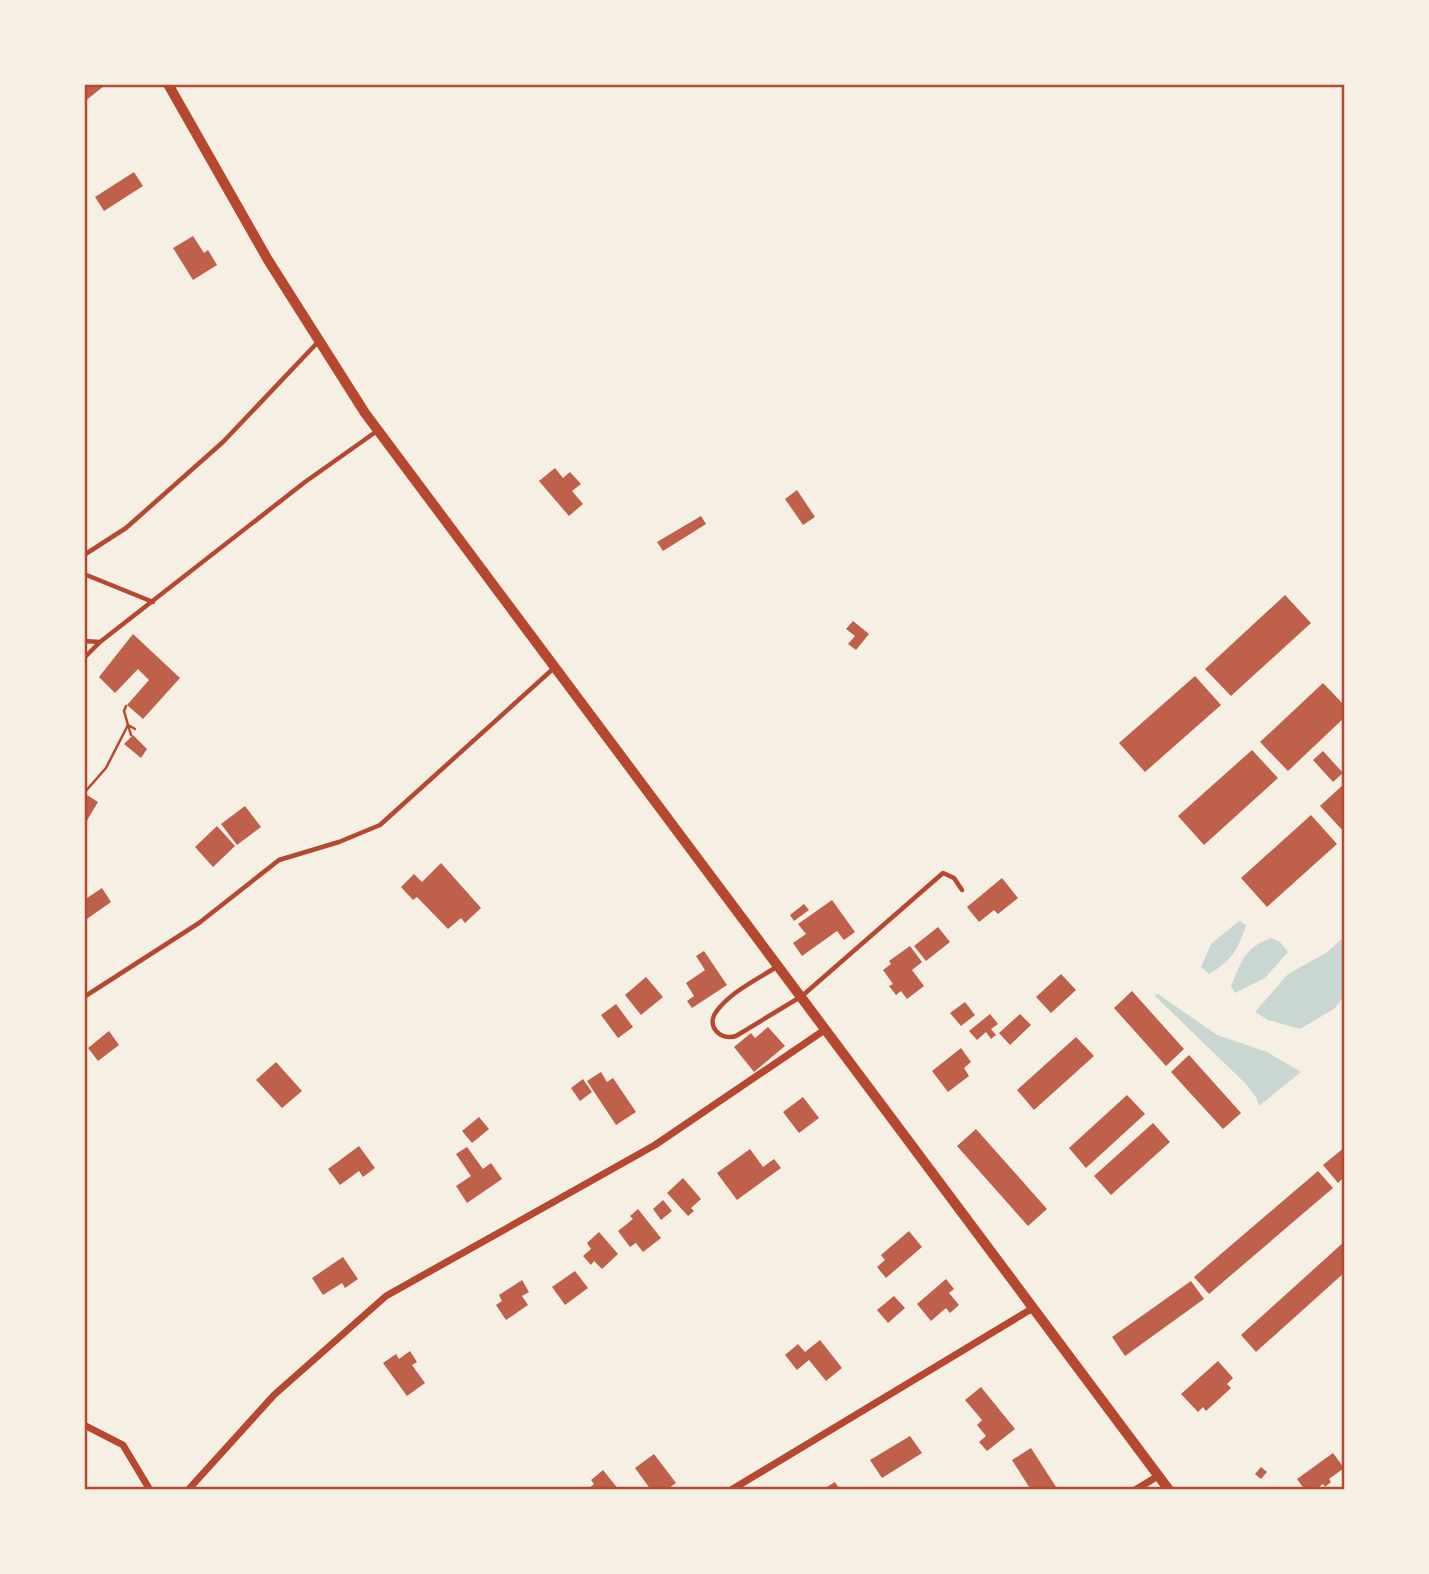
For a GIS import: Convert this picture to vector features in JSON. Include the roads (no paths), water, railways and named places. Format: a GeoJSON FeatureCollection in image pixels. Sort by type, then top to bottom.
{"type":"FeatureCollection","features":[{"type":"Feature","properties":{"kind":"street"},"geometry":{"type":"LineString","coordinates":[[168,84],[268,260],[378,431],[1169,1490]]}},
{"type":"Feature","properties":{"kind":"street"},"geometry":{"type":"LineString","coordinates":[[188,1490],[274,1395],[386,1296],[655,1145],[826,1029]]}},
{"type":"Feature","properties":{"kind":"street"},"geometry":{"type":"LineString","coordinates":[[731,1490],[1033,1308]]}},
{"type":"Feature","properties":{"kind":"street"},"geometry":{"type":"LineString","coordinates":[[84,1425],[123,1445],[150,1490]]}},
{"type":"Feature","properties":{"kind":"street"},"geometry":{"type":"LineString","coordinates":[[1135,1490],[1158,1476]]}},
{"type":"Feature","properties":{"kind":"lane"},"geometry":{"type":"LineString","coordinates":[[84,555],[126,528],[223,442],[319,341]]}},
{"type":"Feature","properties":{"kind":"lane"},"geometry":{"type":"LineString","coordinates":[[84,658],[100,642],[305,482],[378,431]]}},
{"type":"Feature","properties":{"kind":"lane"},"geometry":{"type":"LineString","coordinates":[[84,574],[153,602]]}},
{"type":"Feature","properties":{"kind":"lane"},"geometry":{"type":"LineString","coordinates":[[84,641],[100,642]]}},
{"type":"Feature","properties":{"kind":"lane"},"geometry":{"type":"LineString","coordinates":[[84,997],[199,923],[279,860],[339,842],[380,825],[555,667]]}},
{"type":"Feature","properties":{"kind":"lane"},"geometry":{"type":"LineString","coordinates":[[779,966],[729,999],[718,1010],[712,1025],[720,1036],[736,1036],[802,996],[943,873],[954,878],[962,890]]}}]}
